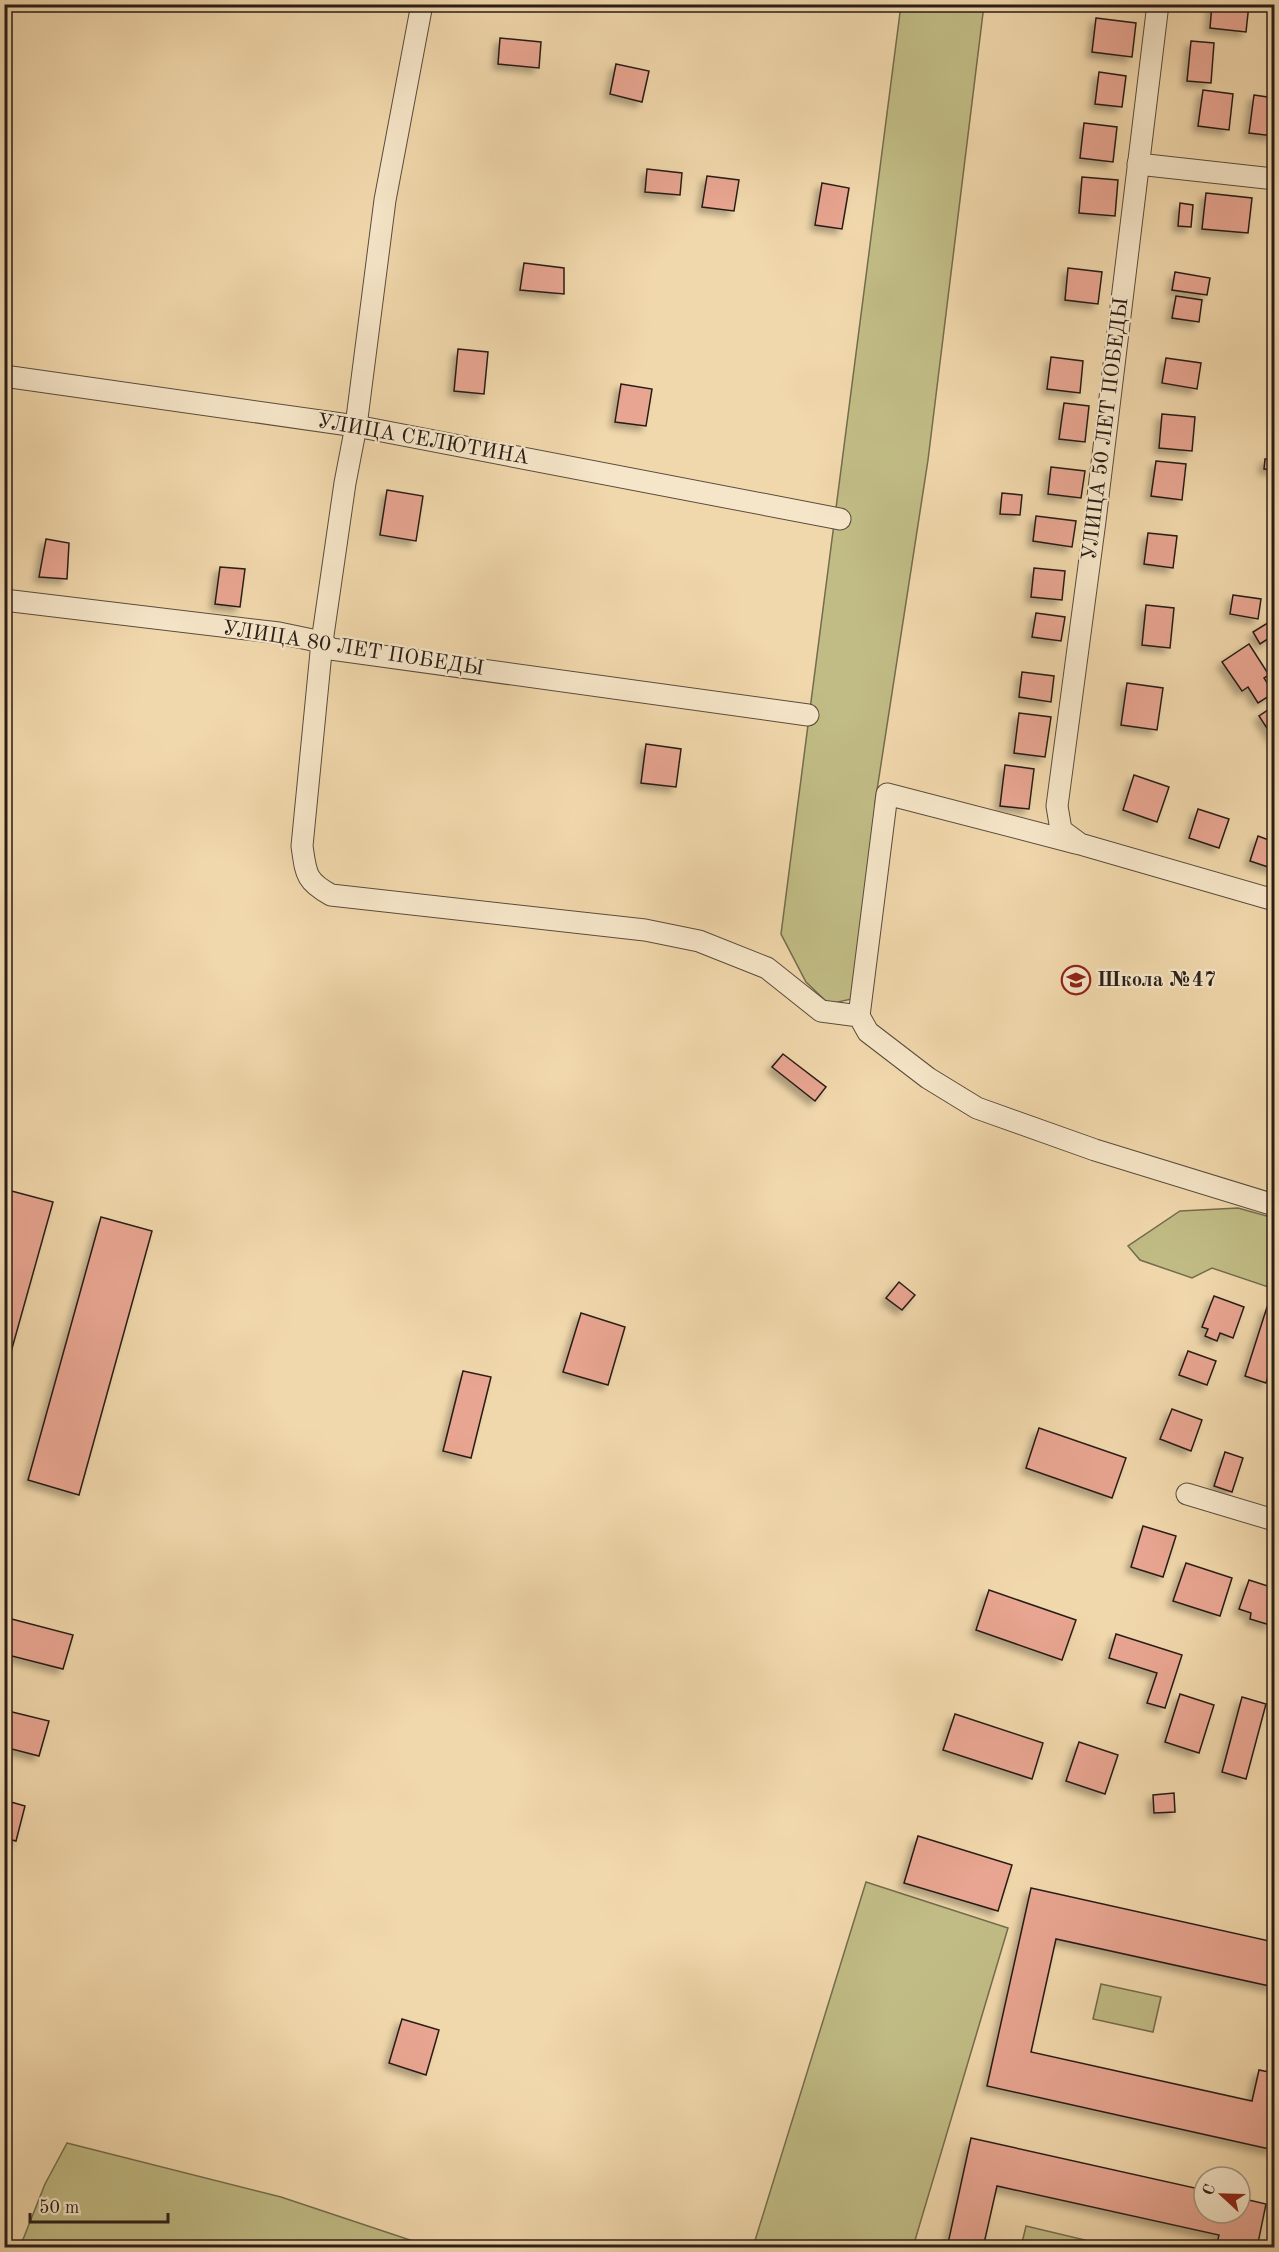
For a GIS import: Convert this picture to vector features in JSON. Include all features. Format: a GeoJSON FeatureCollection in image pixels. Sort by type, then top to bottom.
{"type":"FeatureCollection","features":[{"type":"Feature","properties":{"kind":"street"},"geometry":{"type":"LineString","coordinates":[[422,4],[385,200],[356,426],[345,483],[322,642],[302,846],[307,876],[315,886],[331,895],[645,930],[699,941],[767,968],[821,1011],[859,1016],[867,1032],[928,1078],[977,1108],[1095,1150],[1275,1205]]}},
{"type":"Feature","properties":{"kind":"street","name":"УЛИЦА 50 ЛЕТ ПОБЕДЫ"},"geometry":{"type":"LineString","coordinates":[[1080,844],[1061,830],[1057,806],[1158,4]]}},
{"type":"Feature","properties":{"kind":"street"},"geometry":{"type":"LineString","coordinates":[[1138,164],[1275,179]]}},
{"type":"Feature","properties":{"kind":"street","name":"УЛИЦА СЕЛЮТИНА"},"geometry":{"type":"LineString","coordinates":[[4,376],[356,426],[840,519]]}},
{"type":"Feature","properties":{"kind":"street","name":"УЛИЦА 80 ЛЕТ ПОБЕДЫ"},"geometry":{"type":"LineString","coordinates":[[4,600],[279,633],[322,642],[332,650],[808,715]]}},
{"type":"Feature","properties":{"kind":"street","name":"УЛИЦА 50 ЛЕТ ПОБЕДЫ"},"geometry":{"type":"LineString","coordinates":[[859,1016],[887,794],[1080,844],[1275,900]]}},
{"type":"Feature","properties":{"kind":"street"},"geometry":{"type":"LineString","coordinates":[[1187,1494],[1275,1520]]}},
{"type":"Feature","properties":{"kind":"shaded area"},"geometry":{"type":"Polygon","coordinates":[[[901,5],[984,5],[928,460],[875,803],[881,825],[861,997],[829,1004],[806,982],[781,934],[901,5]]]}},
{"type":"Feature","properties":{"kind":"shaded area"},"geometry":{"type":"Polygon","coordinates":[[[1238,1208],[1274,1218],[1274,1289],[1212,1268],[1192,1278],[1140,1260],[1128,1246],[1180,1211],[1238,1208]]]}},
{"type":"Feature","properties":{"kind":"shaded area"},"geometry":{"type":"Polygon","coordinates":[[[866,1882],[1008,1928],[913,2247],[753,2247],[866,1882]]]}},
{"type":"Feature","properties":{"kind":"shaded area"},"geometry":{"type":"Polygon","coordinates":[[[1101,1984],[1161,1997],[1153,2032],[1093,2019],[1101,1984]]]}},
{"type":"Feature","properties":{"kind":"shaded area"},"geometry":{"type":"Polygon","coordinates":[[[67,2143],[281,2197],[431,2247],[20,2247],[45,2184],[67,2143]]]}},
{"type":"Feature","properties":{"kind":"shaded area"},"geometry":{"type":"Polygon","coordinates":[[[1026,2226],[1085,2240],[1083,2247],[1021,2247],[1026,2226]]]}},
{"type":"Feature","properties":{"kind":"building"},"geometry":{"type":"Polygon","coordinates":[[[1212,4],[1249,4],[1246,32],[1210,28],[1212,4]]]}},
{"type":"Feature","properties":{"kind":"building"},"geometry":{"type":"Polygon","coordinates":[[[1096,18],[1136,23],[1132,57],[1092,52],[1096,18]]]}},
{"type":"Feature","properties":{"kind":"building"},"geometry":{"type":"Polygon","coordinates":[[[500,38],[541,42],[539,68],[498,64],[500,38]]]}},
{"type":"Feature","properties":{"kind":"building"},"geometry":{"type":"Polygon","coordinates":[[[1191,41],[1214,43],[1211,83],[1187,81],[1191,41]]]}},
{"type":"Feature","properties":{"kind":"building"},"geometry":{"type":"Polygon","coordinates":[[[616,64],[649,71],[642,102],[610,94],[616,64]]]}},
{"type":"Feature","properties":{"kind":"building"},"geometry":{"type":"Polygon","coordinates":[[[1099,72],[1126,76],[1122,107],[1095,104],[1099,72]]]}},
{"type":"Feature","properties":{"kind":"building"},"geometry":{"type":"Polygon","coordinates":[[[1203,90],[1233,94],[1229,130],[1198,126],[1203,90]]]}},
{"type":"Feature","properties":{"kind":"building"},"geometry":{"type":"Polygon","coordinates":[[[1254,95],[1274,98],[1274,136],[1249,133],[1254,95]]]}},
{"type":"Feature","properties":{"kind":"building"},"geometry":{"type":"Polygon","coordinates":[[[1084,123],[1117,127],[1113,162],[1080,158],[1084,123]]]}},
{"type":"Feature","properties":{"kind":"building"},"geometry":{"type":"Polygon","coordinates":[[[647,169],[682,173],[680,195],[645,192],[647,169]]]}},
{"type":"Feature","properties":{"kind":"building"},"geometry":{"type":"Polygon","coordinates":[[[707,176],[739,180],[734,211],[702,207],[707,176]]]}},
{"type":"Feature","properties":{"kind":"building"},"geometry":{"type":"Polygon","coordinates":[[[1082,177],[1118,180],[1115,216],[1079,213],[1082,177]]]}},
{"type":"Feature","properties":{"kind":"building"},"geometry":{"type":"Polygon","coordinates":[[[822,183],[849,188],[842,229],[815,225],[822,183]]]}},
{"type":"Feature","properties":{"kind":"building"},"geometry":{"type":"Polygon","coordinates":[[[1206,193],[1252,198],[1248,233],[1202,229],[1206,193]]]}},
{"type":"Feature","properties":{"kind":"building"},"geometry":{"type":"Polygon","coordinates":[[[1180,203],[1193,205],[1191,227],[1178,226],[1180,203]]]}},
{"type":"Feature","properties":{"kind":"building"},"geometry":{"type":"Polygon","coordinates":[[[524,263],[564,268],[564,294],[520,290],[524,263]]]}},
{"type":"Feature","properties":{"kind":"building"},"geometry":{"type":"Polygon","coordinates":[[[1068,268],[1102,272],[1098,304],[1065,300],[1068,268]]]}},
{"type":"Feature","properties":{"kind":"building"},"geometry":{"type":"Polygon","coordinates":[[[1175,272],[1210,278],[1207,295],[1172,290],[1175,272]]]}},
{"type":"Feature","properties":{"kind":"building"},"geometry":{"type":"Polygon","coordinates":[[[1176,296],[1202,300],[1199,322],[1172,318],[1176,296]]]}},
{"type":"Feature","properties":{"kind":"building"},"geometry":{"type":"Polygon","coordinates":[[[458,349],[488,352],[484,394],[454,391],[458,349]]]}},
{"type":"Feature","properties":{"kind":"building"},"geometry":{"type":"Polygon","coordinates":[[[1051,357],[1083,361],[1080,393],[1047,389],[1051,357]]]}},
{"type":"Feature","properties":{"kind":"building"},"geometry":{"type":"Polygon","coordinates":[[[1166,358],[1201,363],[1197,389],[1162,383],[1166,358]]]}},
{"type":"Feature","properties":{"kind":"building"},"geometry":{"type":"Polygon","coordinates":[[[621,384],[652,389],[646,426],[615,422],[621,384]]]}},
{"type":"Feature","properties":{"kind":"building"},"geometry":{"type":"Polygon","coordinates":[[[1064,403],[1089,406],[1085,442],[1059,439],[1064,403]]]}},
{"type":"Feature","properties":{"kind":"building"},"geometry":{"type":"Polygon","coordinates":[[[1162,414],[1195,417],[1192,451],[1159,448],[1162,414]]]}},
{"type":"Feature","properties":{"kind":"building"},"geometry":{"type":"Polygon","coordinates":[[[1274,448],[1274,470],[1264,469],[1265,459],[1273,459],[1274,448]]]}},
{"type":"Feature","properties":{"kind":"building"},"geometry":{"type":"Polygon","coordinates":[[[1156,461],[1186,464],[1182,500],[1151,496],[1156,461]]]}},
{"type":"Feature","properties":{"kind":"building"},"geometry":{"type":"Polygon","coordinates":[[[1051,467],[1085,471],[1081,498],[1048,494],[1051,467]]]}},
{"type":"Feature","properties":{"kind":"building"},"geometry":{"type":"Polygon","coordinates":[[[387,490],[423,496],[416,541],[380,535],[387,490]]]}},
{"type":"Feature","properties":{"kind":"building"},"geometry":{"type":"Polygon","coordinates":[[[1002,493],[1022,495],[1020,515],[1000,514],[1002,493]]]}},
{"type":"Feature","properties":{"kind":"building"},"geometry":{"type":"Polygon","coordinates":[[[1036,516],[1076,521],[1072,547],[1033,541],[1036,516]]]}},
{"type":"Feature","properties":{"kind":"building"},"geometry":{"type":"Polygon","coordinates":[[[1148,533],[1177,536],[1173,568],[1144,564],[1148,533]]]}},
{"type":"Feature","properties":{"kind":"building"},"geometry":{"type":"Polygon","coordinates":[[[46,539],[69,543],[67,579],[39,577],[46,539]]]}},
{"type":"Feature","properties":{"kind":"building"},"geometry":{"type":"Polygon","coordinates":[[[220,567],[245,569],[240,607],[215,604],[220,567]]]}},
{"type":"Feature","properties":{"kind":"building"},"geometry":{"type":"Polygon","coordinates":[[[1034,568],[1065,571],[1062,600],[1031,597],[1034,568]]]}},
{"type":"Feature","properties":{"kind":"building"},"geometry":{"type":"Polygon","coordinates":[[[1233,595],[1261,599],[1258,619],[1230,614],[1233,595]]]}},
{"type":"Feature","properties":{"kind":"building"},"geometry":{"type":"Polygon","coordinates":[[[1146,605],[1174,608],[1170,648],[1142,645],[1146,605]]]}},
{"type":"Feature","properties":{"kind":"building"},"geometry":{"type":"Polygon","coordinates":[[[1036,613],[1065,617],[1061,641],[1032,637],[1036,613]]]}},
{"type":"Feature","properties":{"kind":"building"},"geometry":{"type":"Polygon","coordinates":[[[1274,619],[1274,635],[1260,644],[1253,632],[1274,619]]]}},
{"type":"Feature","properties":{"kind":"building"},"geometry":{"type":"Polygon","coordinates":[[[1249,644],[1269,675],[1264,678],[1274,693],[1258,703],[1248,687],[1242,691],[1222,662],[1249,644]]]}},
{"type":"Feature","properties":{"kind":"building"},"geometry":{"type":"Polygon","coordinates":[[[1022,672],[1054,676],[1051,702],[1019,697],[1022,672]]]}},
{"type":"Feature","properties":{"kind":"building"},"geometry":{"type":"Polygon","coordinates":[[[1127,683],[1163,688],[1157,730],[1121,725],[1127,683]]]}},
{"type":"Feature","properties":{"kind":"building"},"geometry":{"type":"Polygon","coordinates":[[[1274,706],[1274,739],[1259,716],[1274,706]]]}},
{"type":"Feature","properties":{"kind":"building"},"geometry":{"type":"Polygon","coordinates":[[[1019,713],[1051,717],[1045,757],[1014,753],[1019,713]]]}},
{"type":"Feature","properties":{"kind":"building"},"geometry":{"type":"Polygon","coordinates":[[[646,744],[681,749],[676,787],[641,783],[646,744]]]}},
{"type":"Feature","properties":{"kind":"building"},"geometry":{"type":"Polygon","coordinates":[[[1005,765],[1034,769],[1029,809],[1000,806],[1005,765]]]}},
{"type":"Feature","properties":{"kind":"building"},"geometry":{"type":"Polygon","coordinates":[[[1134,775],[1169,787],[1157,822],[1123,810],[1134,775]]]}},
{"type":"Feature","properties":{"kind":"building"},"geometry":{"type":"Polygon","coordinates":[[[1198,809],[1229,819],[1219,848],[1189,838],[1198,809]]]}},
{"type":"Feature","properties":{"kind":"building"},"geometry":{"type":"Polygon","coordinates":[[[1258,836],[1274,842],[1274,869],[1250,861],[1258,836]]]}},
{"type":"Feature","properties":{"kind":"building"},"geometry":{"type":"Polygon","coordinates":[[[783,1054],[826,1087],[815,1101],[772,1067],[783,1054]]]}},
{"type":"Feature","properties":{"kind":"building"},"geometry":{"type":"Polygon","coordinates":[[[4,1189],[53,1202],[4,1377],[4,1189]]]}},
{"type":"Feature","properties":{"kind":"building"},"geometry":{"type":"Polygon","coordinates":[[[101,1217],[152,1231],[79,1495],[28,1480],[101,1217]]]}},
{"type":"Feature","properties":{"kind":"building"},"geometry":{"type":"Polygon","coordinates":[[[899,1282],[915,1295],[902,1310],[886,1298],[899,1282]]]}},
{"type":"Feature","properties":{"kind":"building"},"geometry":{"type":"Polygon","coordinates":[[[1214,1296],[1244,1307],[1233,1338],[1220,1333],[1217,1341],[1205,1336],[1208,1329],[1202,1327],[1214,1296]]]}},
{"type":"Feature","properties":{"kind":"building"},"geometry":{"type":"Polygon","coordinates":[[[1267,1307],[1274,1310],[1274,1357],[1266,1383],[1245,1376],[1267,1307]]]}},
{"type":"Feature","properties":{"kind":"building"},"geometry":{"type":"Polygon","coordinates":[[[581,1313],[625,1327],[608,1385],[563,1372],[581,1313]]]}},
{"type":"Feature","properties":{"kind":"building"},"geometry":{"type":"Polygon","coordinates":[[[1188,1351],[1216,1361],[1207,1385],[1179,1375],[1188,1351]]]}},
{"type":"Feature","properties":{"kind":"building"},"geometry":{"type":"Polygon","coordinates":[[[463,1371],[491,1377],[471,1458],[443,1451],[463,1371]]]}},
{"type":"Feature","properties":{"kind":"building"},"geometry":{"type":"Polygon","coordinates":[[[1172,1409],[1202,1420],[1191,1451],[1160,1439],[1172,1409]]]}},
{"type":"Feature","properties":{"kind":"building"},"geometry":{"type":"Polygon","coordinates":[[[1039,1428],[1126,1458],[1112,1498],[1026,1468],[1039,1428]]]}},
{"type":"Feature","properties":{"kind":"building"},"geometry":{"type":"Polygon","coordinates":[[[1225,1452],[1243,1458],[1232,1492],[1214,1486],[1225,1452]]]}},
{"type":"Feature","properties":{"kind":"building"},"geometry":{"type":"Polygon","coordinates":[[[1143,1526],[1176,1536],[1163,1577],[1131,1567],[1143,1526]]]}},
{"type":"Feature","properties":{"kind":"building"},"geometry":{"type":"Polygon","coordinates":[[[1186,1563],[1232,1578],[1220,1616],[1173,1601],[1186,1563]]]}},
{"type":"Feature","properties":{"kind":"building"},"geometry":{"type":"Polygon","coordinates":[[[1249,1580],[1274,1588],[1274,1611],[1270,1625],[1250,1619],[1251,1613],[1239,1609],[1249,1580]]]}},
{"type":"Feature","properties":{"kind":"building"},"geometry":{"type":"Polygon","coordinates":[[[989,1590],[1076,1620],[1062,1660],[976,1630],[989,1590]]]}},
{"type":"Feature","properties":{"kind":"building"},"geometry":{"type":"Polygon","coordinates":[[[4,1617],[73,1635],[63,1669],[4,1654],[4,1617]]]}},
{"type":"Feature","properties":{"kind":"building"},"geometry":{"type":"Polygon","coordinates":[[[1116,1634],[1182,1655],[1165,1708],[1147,1703],[1157,1673],[1109,1658],[1116,1634]]]}},
{"type":"Feature","properties":{"kind":"building"},"geometry":{"type":"Polygon","coordinates":[[[1180,1694],[1214,1705],[1199,1753],[1165,1742],[1180,1694]]]}},
{"type":"Feature","properties":{"kind":"building"},"geometry":{"type":"Polygon","coordinates":[[[1242,1697],[1266,1704],[1246,1779],[1222,1772],[1242,1697]]]}},
{"type":"Feature","properties":{"kind":"building"},"geometry":{"type":"Polygon","coordinates":[[[4,1710],[49,1721],[39,1756],[4,1747],[4,1710]]]}},
{"type":"Feature","properties":{"kind":"building"},"geometry":{"type":"Polygon","coordinates":[[[955,1714],[1043,1743],[1032,1779],[943,1750],[955,1714]]]}},
{"type":"Feature","properties":{"kind":"building"},"geometry":{"type":"Polygon","coordinates":[[[1079,1742],[1118,1755],[1105,1794],[1066,1781],[1079,1742]]]}},
{"type":"Feature","properties":{"kind":"building"},"geometry":{"type":"Polygon","coordinates":[[[1174,1793],[1175,1812],[1154,1813],[1153,1795],[1174,1793]]]}},
{"type":"Feature","properties":{"kind":"building"},"geometry":{"type":"Polygon","coordinates":[[[4,1800],[25,1806],[16,1841],[4,1838],[4,1800]]]}},
{"type":"Feature","properties":{"kind":"building"},"geometry":{"type":"Polygon","coordinates":[[[918,1836],[1012,1865],[998,1911],[904,1883],[918,1836]]]}},
{"type":"Feature","properties":{"kind":"building"},"geometry":{"type":"Polygon","coordinates":[[[1031,1888],[1274,1942],[1274,1987],[1056,1939],[1031,2052],[1252,2101],[1259,2070],[1274,2073],[1274,2150],[987,2086],[1031,1888]]]}},
{"type":"Feature","properties":{"kind":"building"},"geometry":{"type":"Polygon","coordinates":[[[402,2019],[439,2030],[426,2075],[389,2063],[402,2019]]]}},
{"type":"Feature","properties":{"kind":"building"},"geometry":{"type":"Polygon","coordinates":[[[971,2138],[1192,2187],[1192,2225],[1252,2225],[1252,2201],[1266,2204],[1257,2248],[1216,2248],[1219,2235],[997,2186],[983,2248],[947,2248],[971,2138]]]}},
{"type":"Feature","properties":{"kind":"place","name":"Школа №47"},"geometry":{"type":"Point","coordinates":[1076,980]}}]}
